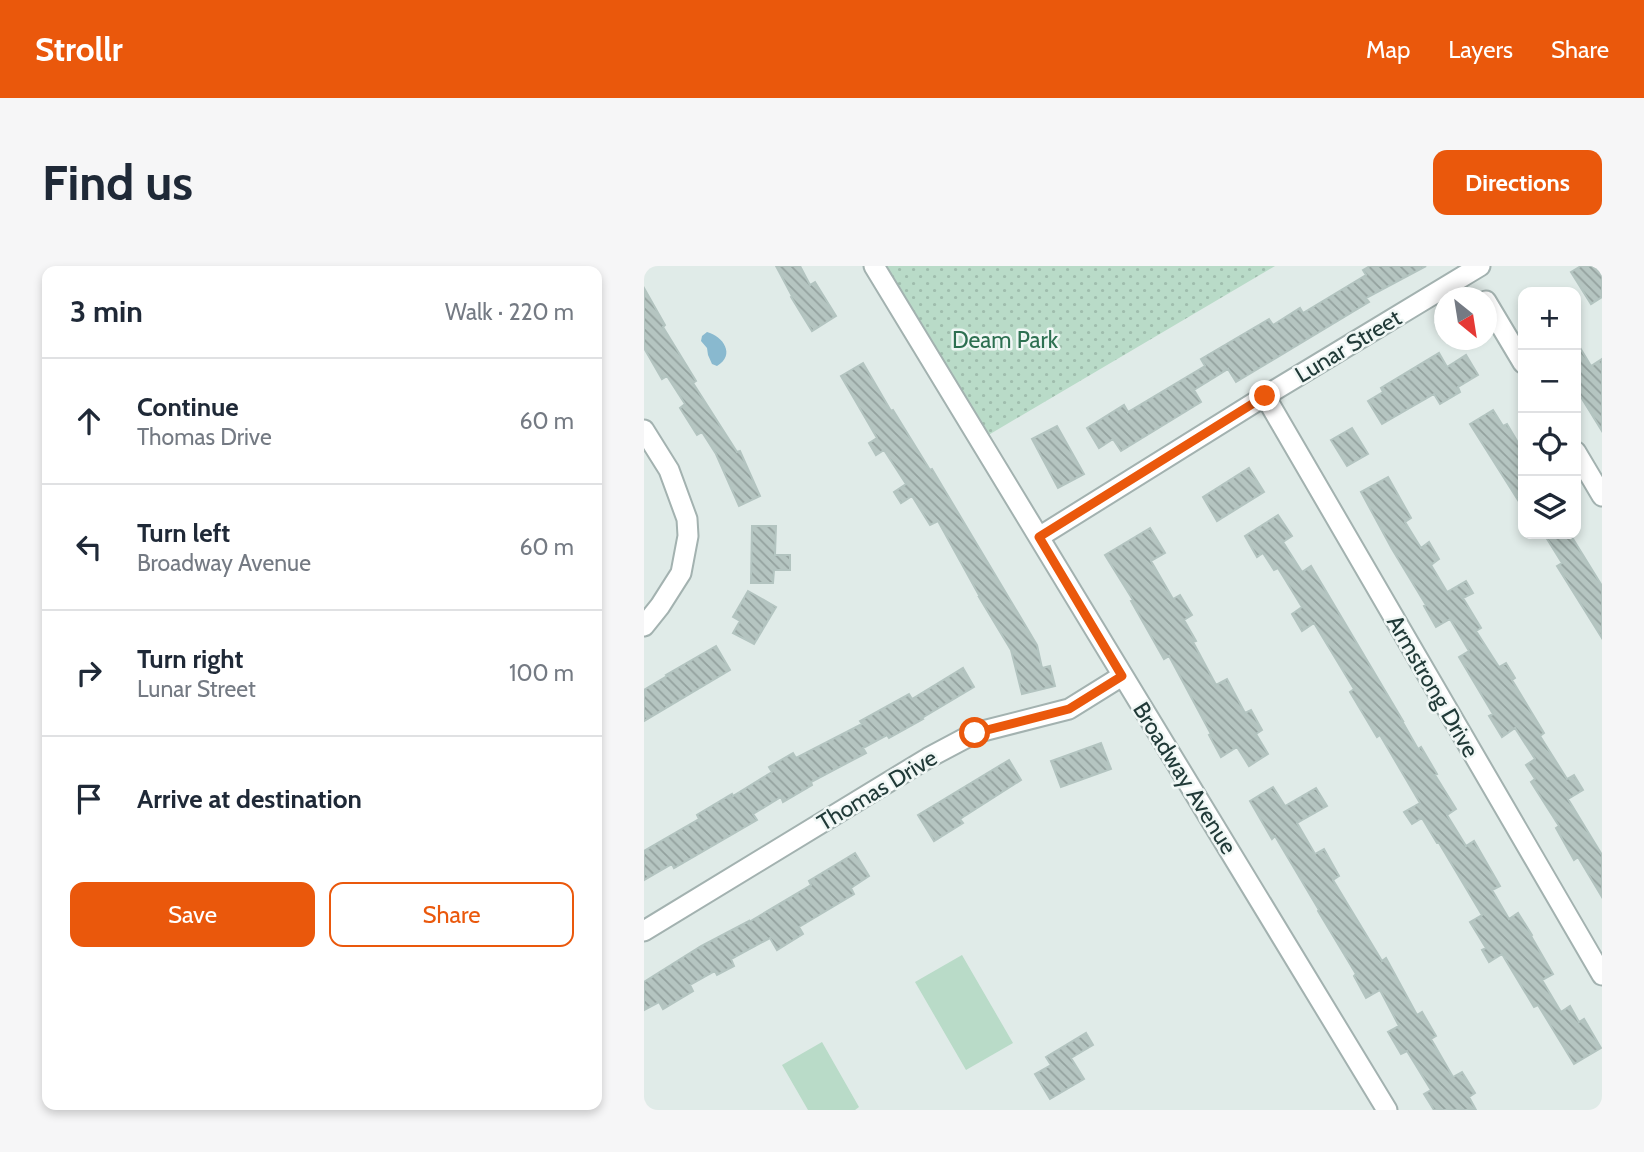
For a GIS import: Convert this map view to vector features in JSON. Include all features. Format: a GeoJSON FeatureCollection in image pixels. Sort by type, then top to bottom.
{"type":"FeatureCollection","features":[{"type":"Feature","properties":{"kind":"street","name":"Broadway Avenue"},"geometry":{"type":"LineString","coordinates":[[874,266],[1387,1110]]}},
{"type":"Feature","properties":{"kind":"street","name":"Lunar Street"},"geometry":{"type":"LineString","coordinates":[[1039,537],[1475,269]]}},
{"type":"Feature","properties":{"kind":"street"},"geometry":{"type":"LineString","coordinates":[[1475,269],[1481,287]]}},
{"type":"Feature","properties":{"kind":"street"},"geometry":{"type":"LineString","coordinates":[[1497,319],[1518,355]]}},
{"type":"Feature","properties":{"kind":"street","name":"Armstrong Drive"},"geometry":{"type":"LineString","coordinates":[[1265,396],[1602,975]]}},
{"type":"Feature","properties":{"kind":"street"},"geometry":{"type":"LineString","coordinates":[[644,430],[669,470],[687,519],[688,536],[681,573],[644,626]]}},
{"type":"Feature","properties":{"kind":"street"},"geometry":{"type":"LineString","coordinates":[[1581,460],[1602,496]]}},
{"type":"Feature","properties":{"kind":"street","name":"Thomas Drive"},"geometry":{"type":"LineString","coordinates":[[644,931],[928,758],[975,733],[1069,709],[1122,676]]}},
{"type":"Feature","properties":{"kind":"green space","name":"Deam Park"},"geometry":{"type":"Polygon","coordinates":[[[874,266],[1275,266],[980,440],[874,266]]]}},
{"type":"Feature","properties":{"kind":"green space"},"geometry":{"type":"Polygon","coordinates":[[[962,955],[1013,1043],[966,1070],[915,982],[962,955]]]}},
{"type":"Feature","properties":{"kind":"green space"},"geometry":{"type":"Polygon","coordinates":[[[822,1042],[859,1107],[855,1110],[808,1110],[782,1065],[822,1042]]]}},
{"type":"Feature","properties":{"kind":"water"},"geometry":{"type":"Polygon","coordinates":[[[707,332],[718,337],[725,346],[726,357],[717,366],[712,364],[707,348],[701,341],[707,332]]]}},
{"type":"Feature","properties":{"kind":"building"},"geometry":{"type":"Polygon","coordinates":[[[776,266],[800,266],[810,285],[815,282],[836,316],[812,331],[776,266]]]}},
{"type":"Feature","properties":{"kind":"building"},"geometry":{"type":"Polygon","coordinates":[[[1370,266],[1426,266],[1366,298],[1369,302],[1236,382],[1228,369],[1194,390],[1201,402],[1121,451],[1113,439],[1099,448],[1087,428],[1124,405],[1128,412],[1205,366],[1201,359],[1269,319],[1273,325],[1300,308],[1303,313],[1366,275],[1363,270],[1370,266]]]}},
{"type":"Feature","properties":{"kind":"building"},"geometry":{"type":"Polygon","coordinates":[[[1581,266],[1598,266],[1602,273],[1602,297],[1591,304],[1571,272],[1581,266]]]}},
{"type":"Feature","properties":{"kind":"building"},"geometry":{"type":"Polygon","coordinates":[[[644,288],[665,325],[663,327],[696,381],[693,383],[737,452],[740,451],[760,496],[739,506],[716,454],[702,432],[697,435],[680,408],[685,404],[667,376],[662,379],[644,348],[644,288]]]}},
{"type":"Feature","properties":{"kind":"building"},"geometry":{"type":"Polygon","coordinates":[[[1581,349],[1591,366],[1602,359],[1602,431],[1581,397],[1581,349]]]}},
{"type":"Feature","properties":{"kind":"building"},"geometry":{"type":"Polygon","coordinates":[[[1439,353],[1447,367],[1466,355],[1478,375],[1458,387],[1460,392],[1440,404],[1434,394],[1382,424],[1368,401],[1383,392],[1381,388],[1439,353]]]}},
{"type":"Feature","properties":{"kind":"building"},"geometry":{"type":"Polygon","coordinates":[[[863,363],[891,411],[893,410],[930,470],[932,469],[1037,645],[1042,668],[1050,666],[1055,686],[1022,694],[1011,650],[938,521],[930,525],[912,496],[901,503],[894,492],[906,484],[884,450],[876,455],[869,443],[877,438],[841,376],[863,363]]]}},
{"type":"Feature","properties":{"kind":"building"},"geometry":{"type":"Polygon","coordinates":[[[1493,410],[1503,426],[1507,424],[1518,443],[1518,500],[1470,424],[1493,410]]]}},
{"type":"Feature","properties":{"kind":"building"},"geometry":{"type":"Polygon","coordinates":[[[1057,426],[1084,474],[1058,488],[1032,439],[1057,426]]]}},
{"type":"Feature","properties":{"kind":"building"},"geometry":{"type":"Polygon","coordinates":[[[1352,428],[1368,454],[1347,466],[1331,440],[1352,428]]]}},
{"type":"Feature","properties":{"kind":"building"},"geometry":{"type":"Polygon","coordinates":[[[1249,468],[1264,492],[1217,521],[1203,497],[1249,468]]]}},
{"type":"Feature","properties":{"kind":"building"},"geometry":{"type":"Polygon","coordinates":[[[1388,477],[1411,518],[1405,522],[1421,548],[1429,542],[1439,559],[1431,565],[1447,592],[1466,581],[1473,593],[1463,598],[1481,628],[1476,631],[1499,667],[1506,663],[1515,678],[1512,680],[1544,733],[1540,736],[1567,779],[1574,775],[1583,790],[1568,799],[1602,855],[1602,897],[1578,857],[1574,860],[1556,828],[1559,826],[1531,782],[1535,779],[1526,765],[1535,759],[1515,728],[1502,737],[1489,716],[1493,714],[1459,657],[1469,651],[1450,619],[1436,627],[1361,492],[1388,477]]]}},
{"type":"Feature","properties":{"kind":"building"},"geometry":{"type":"Polygon","coordinates":[[[1278,515],[1292,536],[1283,542],[1302,572],[1311,566],[1418,749],[1421,747],[1437,774],[1435,775],[1456,809],[1447,815],[1466,846],[1474,841],[1500,886],[1492,890],[1509,919],[1518,913],[1532,935],[1553,974],[1542,980],[1561,1012],[1570,1006],[1579,1022],[1584,1019],[1601,1048],[1574,1064],[1538,1005],[1534,1007],[1502,954],[1489,962],[1482,950],[1486,948],[1470,922],[1482,915],[1422,818],[1412,824],[1404,812],[1420,803],[1380,735],[1377,737],[1350,692],[1354,689],[1314,623],[1302,631],[1292,614],[1302,607],[1278,568],[1274,570],[1263,553],[1257,557],[1245,536],[1278,515]]]}},
{"type":"Feature","properties":{"kind":"building"},"geometry":{"type":"Polygon","coordinates":[[[752,526],[776,526],[775,555],[790,555],[790,570],[774,570],[773,583],[751,583],[752,526]]]}},
{"type":"Feature","properties":{"kind":"building"},"geometry":{"type":"Polygon","coordinates":[[[1150,528],[1165,553],[1151,561],[1173,599],[1180,595],[1192,615],[1184,620],[1216,685],[1227,679],[1245,713],[1251,710],[1262,730],[1256,734],[1268,754],[1249,766],[1237,747],[1221,757],[1169,656],[1164,659],[1131,601],[1133,600],[1105,555],[1150,528]]]}},
{"type":"Feature","properties":{"kind":"building"},"geometry":{"type":"Polygon","coordinates":[[[1547,539],[1573,539],[1602,586],[1602,638],[1557,566],[1562,563],[1547,539]]]}},
{"type":"Feature","properties":{"kind":"building"},"geometry":{"type":"Polygon","coordinates":[[[748,591],[776,607],[754,644],[733,633],[740,621],[733,617],[748,591]]]}},
{"type":"Feature","properties":{"kind":"building"},"geometry":{"type":"Polygon","coordinates":[[[716,646],[730,670],[644,721],[644,690],[716,646]]]}},
{"type":"Feature","properties":{"kind":"building"},"geometry":{"type":"Polygon","coordinates":[[[963,668],[974,687],[889,738],[887,735],[863,748],[866,753],[811,782],[812,785],[783,802],[781,797],[753,814],[757,820],[674,868],[672,864],[644,880],[644,851],[699,819],[697,815],[772,772],[769,767],[793,753],[796,758],[862,724],[860,721],[909,694],[912,699],[963,668]]]}},
{"type":"Feature","properties":{"kind":"building"},"geometry":{"type":"Polygon","coordinates":[[[1101,743],[1111,769],[1061,787],[1051,761],[1101,743]]]}},
{"type":"Feature","properties":{"kind":"building"},"geometry":{"type":"Polygon","coordinates":[[[1009,760],[1021,780],[960,819],[963,823],[934,841],[918,815],[1009,760]]]}},
{"type":"Feature","properties":{"kind":"building"},"geometry":{"type":"Polygon","coordinates":[[[1273,787],[1285,806],[1316,788],[1327,806],[1297,823],[1315,854],[1324,849],[1339,876],[1333,880],[1382,961],[1386,958],[1417,1015],[1422,1012],[1436,1036],[1431,1039],[1453,1077],[1462,1072],[1475,1093],[1469,1097],[1476,1110],[1434,1110],[1424,1094],[1431,1090],[1407,1051],[1401,1054],[1388,1032],[1399,1026],[1380,990],[1366,998],[1354,976],[1356,974],[1319,910],[1275,836],[1272,839],[1250,801],[1273,787]]]}},
{"type":"Feature","properties":{"kind":"building"},"geometry":{"type":"Polygon","coordinates":[[[855,853],[869,876],[851,888],[854,894],[799,927],[803,934],[777,950],[770,938],[731,959],[734,966],[717,975],[715,971],[690,985],[693,991],[663,1009],[659,1002],[644,1010],[644,982],[701,946],[749,922],[811,885],[809,881],[855,853]]]}},
{"type":"Feature","properties":{"kind":"building"},"geometry":{"type":"Polygon","coordinates":[[[1086,1033],[1093,1045],[1071,1058],[1084,1079],[1050,1099],[1035,1074],[1051,1065],[1046,1057],[1086,1033]]]}},
{"type":"Feature","properties":{"kind":"route"},"geometry":{"type":"LineString","coordinates":[[975,733],[1069,709],[1122,676],[1039,537],[1265,396]]}}]}
